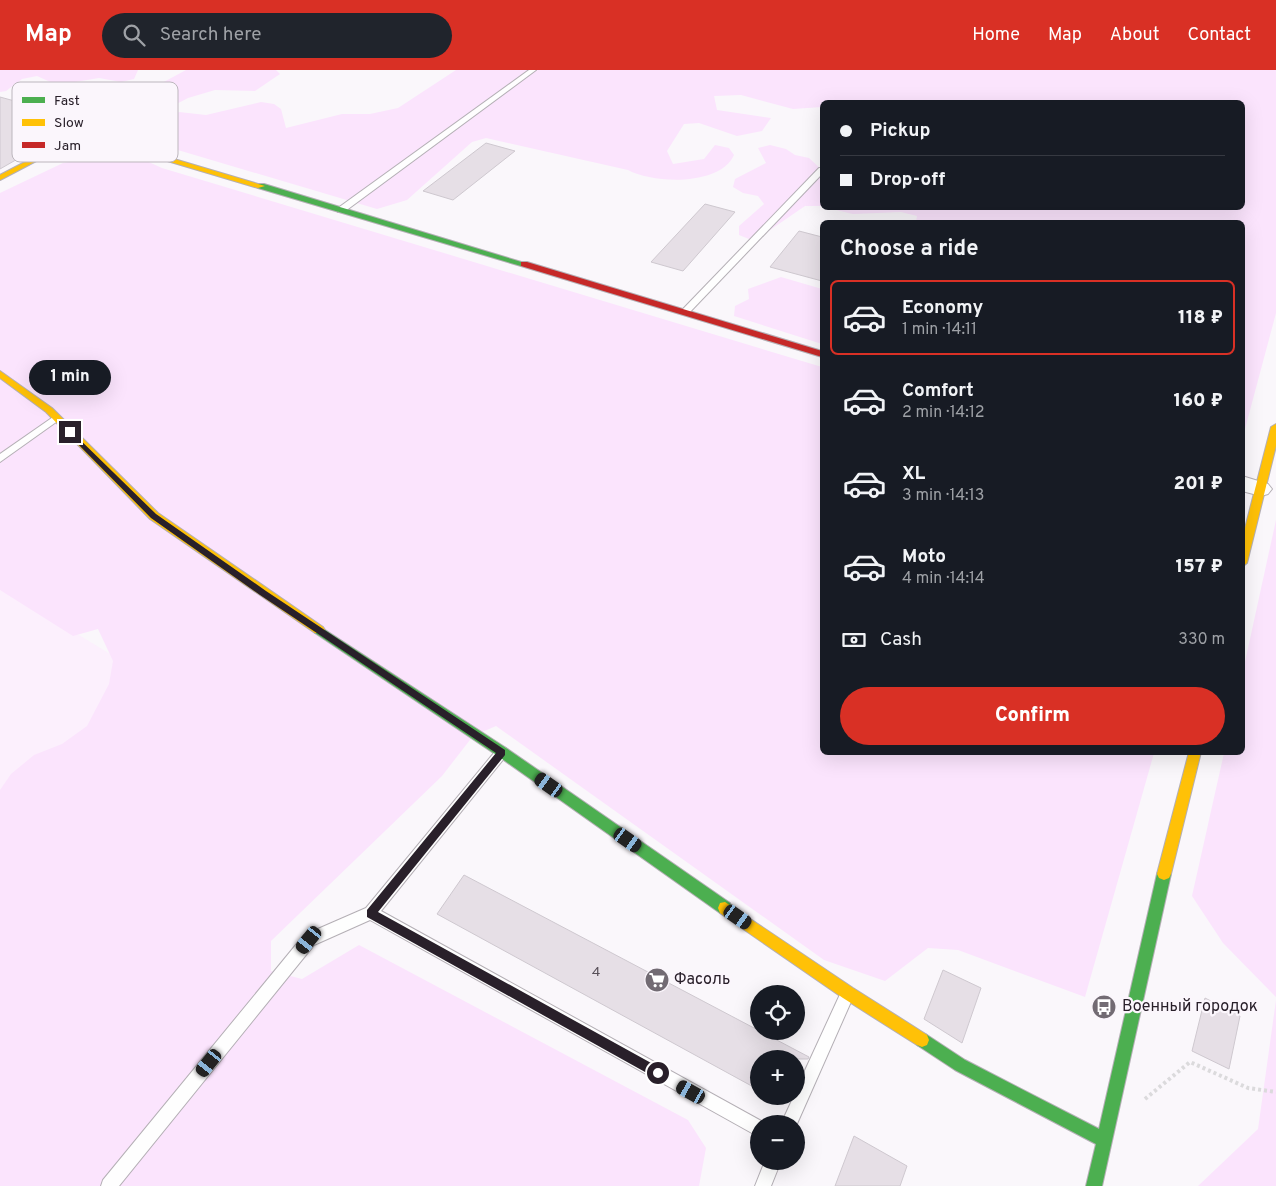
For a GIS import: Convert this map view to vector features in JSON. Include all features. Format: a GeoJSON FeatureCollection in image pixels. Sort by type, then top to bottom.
{"type":"FeatureCollection","features":[{"type":"Feature","properties":{"kind":"street"},"geometry":{"type":"LineString","coordinates":[[0,178],[30,162]]}},
{"type":"Feature","properties":{"kind":"street"},"geometry":{"type":"LineString","coordinates":[[178,162],[686,311],[820,353]]}},
{"type":"Feature","properties":{"kind":"street"},"geometry":{"type":"LineString","coordinates":[[0,374],[49,410],[154,516],[263,593],[502,752],[848,993],[960,1065],[1104,1140]]}},
{"type":"Feature","properties":{"kind":"street"},"geometry":{"type":"LineString","coordinates":[[1245,540],[1252,486],[1276,427]]}},
{"type":"Feature","properties":{"kind":"street"},"geometry":{"type":"LineString","coordinates":[[1094,1186],[1156,907],[1194,755]]}},
{"type":"Feature","properties":{"kind":"lane"},"geometry":{"type":"LineString","coordinates":[[341,210],[533,70]]}},
{"type":"Feature","properties":{"kind":"lane"},"geometry":{"type":"LineString","coordinates":[[686,311],[820,172]]}},
{"type":"Feature","properties":{"kind":"lane"},"geometry":{"type":"LineString","coordinates":[[0,459],[56,418]]}},
{"type":"Feature","properties":{"kind":"lane"},"geometry":{"type":"LineString","coordinates":[[108,1186],[309,940],[371,913],[502,752]]}},
{"type":"Feature","properties":{"kind":"lane"},"geometry":{"type":"LineString","coordinates":[[371,913],[750,1125]]}},
{"type":"Feature","properties":{"kind":"lane"},"geometry":{"type":"LineString","coordinates":[[793,1115],[848,993]]}},
{"type":"Feature","properties":{"kind":"lane"},"geometry":{"type":"LineString","coordinates":[[763,1186],[769,1170]]}},
{"type":"Feature","properties":{"kind":"path"},"geometry":{"type":"LineString","coordinates":[[1143,1101],[1190,1062],[1248,1088],[1276,1092]]}},
{"type":"Feature","properties":{"kind":"shaded area"},"geometry":{"type":"Polygon","coordinates":[[[0,70],[138,70],[134,79],[121,82],[99,78],[75,82],[50,82],[37,76],[12,82],[12,86],[6,91],[0,92],[0,70]]]}},
{"type":"Feature","properties":{"kind":"shaded area"},"geometry":{"type":"Polygon","coordinates":[[[186,70],[276,70],[280,74],[255,91],[215,90],[188,98],[178,103],[178,82],[164,82],[186,70]]]}},
{"type":"Feature","properties":{"kind":"shaded area"},"geometry":{"type":"Polygon","coordinates":[[[456,70],[1276,70],[1276,313],[1245,429],[1245,220],[916,220],[917,216],[901,212],[853,214],[836,210],[1245,210],[1245,100],[820,100],[820,107],[793,109],[741,95],[714,96],[717,110],[771,118],[762,131],[737,136],[699,123],[684,124],[667,151],[673,164],[704,159],[715,145],[729,148],[734,155],[726,165],[715,172],[701,177],[669,180],[654,178],[639,175],[628,170],[486,138],[472,142],[407,200],[377,209],[178,150],[179,112],[206,115],[261,102],[274,104],[281,109],[286,128],[342,114],[370,114],[398,108],[456,70]]]}},
{"type":"Feature","properties":{"kind":"shaded area"},"geometry":{"type":"Polygon","coordinates":[[[770,145],[786,149],[795,155],[809,158],[820,168],[820,206],[805,206],[754,241],[739,235],[739,226],[764,204],[758,196],[743,193],[733,187],[735,179],[766,163],[758,148],[770,145]]]}},
{"type":"Feature","properties":{"kind":"shaded area"},"geometry":{"type":"Polygon","coordinates":[[[149,162],[162,168],[820,366],[820,755],[1153,755],[1085,997],[958,950],[928,948],[885,981],[824,960],[496,726],[473,736],[442,776],[271,941],[271,971],[302,979],[359,945],[688,1120],[706,1148],[699,1186],[0,1186],[0,790],[11,774],[34,755],[62,744],[87,726],[109,684],[113,661],[98,629],[73,636],[0,590],[0,193],[63,163],[149,162]]]}},
{"type":"Feature","properties":{"kind":"shaded area"},"geometry":{"type":"Polygon","coordinates":[[[781,277],[820,288],[820,343],[734,316],[735,306],[749,299],[748,289],[781,277]]]}},
{"type":"Feature","properties":{"kind":"shaded area"},"geometry":{"type":"Polygon","coordinates":[[[1276,520],[1276,997],[1223,943],[1192,896],[1224,755],[1245,755],[1245,662],[1276,520]]]}},
{"type":"Feature","properties":{"kind":"shaded area"},"geometry":{"type":"Polygon","coordinates":[[[0,587],[171,691],[0,850],[0,587]]]}},
{"type":"Feature","properties":{"kind":"shaded area"},"geometry":{"type":"Polygon","coordinates":[[[1276,1000],[1276,1186],[1198,1186],[1258,1129],[1276,1000]]]}},
{"type":"Feature","properties":{"kind":"building"},"geometry":{"type":"Polygon","coordinates":[[[0,97],[12,100],[12,162],[0,169],[0,97]]]}},
{"type":"Feature","properties":{"kind":"building"},"geometry":{"type":"Polygon","coordinates":[[[486,143],[515,151],[453,200],[423,191],[486,143]]]}},
{"type":"Feature","properties":{"kind":"building"},"geometry":{"type":"Polygon","coordinates":[[[705,204],[735,212],[683,271],[651,262],[705,204]]]}},
{"type":"Feature","properties":{"kind":"building"},"geometry":{"type":"Polygon","coordinates":[[[799,231],[820,236],[820,280],[770,267],[799,231]]]}},
{"type":"Feature","properties":{"kind":"building"},"geometry":{"type":"Polygon","coordinates":[[[464,875],[750,1026],[750,1040],[777,1040],[796,1050],[750,1050],[750,1085],[437,914],[464,875]]]}},
{"type":"Feature","properties":{"kind":"building"},"geometry":{"type":"Polygon","coordinates":[[[943,970],[981,988],[962,1043],[924,1019],[943,970]]]}},
{"type":"Feature","properties":{"kind":"building"},"geometry":{"type":"Polygon","coordinates":[[[1205,998],[1240,1016],[1229,1069],[1192,1051],[1205,998]]]}},
{"type":"Feature","properties":{"kind":"building"},"geometry":{"type":"Polygon","coordinates":[[[854,1136],[907,1166],[900,1186],[835,1186],[854,1136]]]}},
{"type":"Feature","properties":{"kind":"traffic: fast"},"geometry":{"type":"LineString","coordinates":[[261,186],[524,264]]}},
{"type":"Feature","properties":{"kind":"traffic: fast"},"geometry":{"type":"LineString","coordinates":[[319,630],[502,752],[725,908]]}},
{"type":"Feature","properties":{"kind":"traffic: fast"},"geometry":{"type":"LineString","coordinates":[[1094,1186],[1164,874]]}},
{"type":"Feature","properties":{"kind":"traffic: fast"},"geometry":{"type":"LineString","coordinates":[[922,1040],[960,1065],[1104,1140]]}},
{"type":"Feature","properties":{"kind":"traffic: slow"},"geometry":{"type":"LineString","coordinates":[[0,178],[30,162]]}},
{"type":"Feature","properties":{"kind":"traffic: slow"},"geometry":{"type":"LineString","coordinates":[[178,162],[261,186]]}},
{"type":"Feature","properties":{"kind":"traffic: slow"},"geometry":{"type":"LineString","coordinates":[[0,374],[49,410],[154,516],[319,630]]}},
{"type":"Feature","properties":{"kind":"traffic: slow"},"geometry":{"type":"LineString","coordinates":[[1245,551],[1276,427]]}},
{"type":"Feature","properties":{"kind":"traffic: slow"},"geometry":{"type":"LineString","coordinates":[[1164,874],[1194,755]]}},
{"type":"Feature","properties":{"kind":"traffic: slow"},"geometry":{"type":"LineString","coordinates":[[725,908],[848,993],[922,1040]]}},
{"type":"Feature","properties":{"kind":"traffic: jam"},"geometry":{"type":"LineString","coordinates":[[524,264],[820,353]]}},
{"type":"Feature","properties":{"kind":"place","name":"Фасоль"},"geometry":{"type":"Point","coordinates":[657,980]}},
{"type":"Feature","properties":{"kind":"place","name":"Военный городок"},"geometry":{"type":"Point","coordinates":[1104,1007]}},
{"type":"Feature","properties":{"kind":"route"},"geometry":{"type":"LineString","coordinates":[[70,432],[154,516],[263,593],[502,752],[371,913],[658,1073]]}}]}
